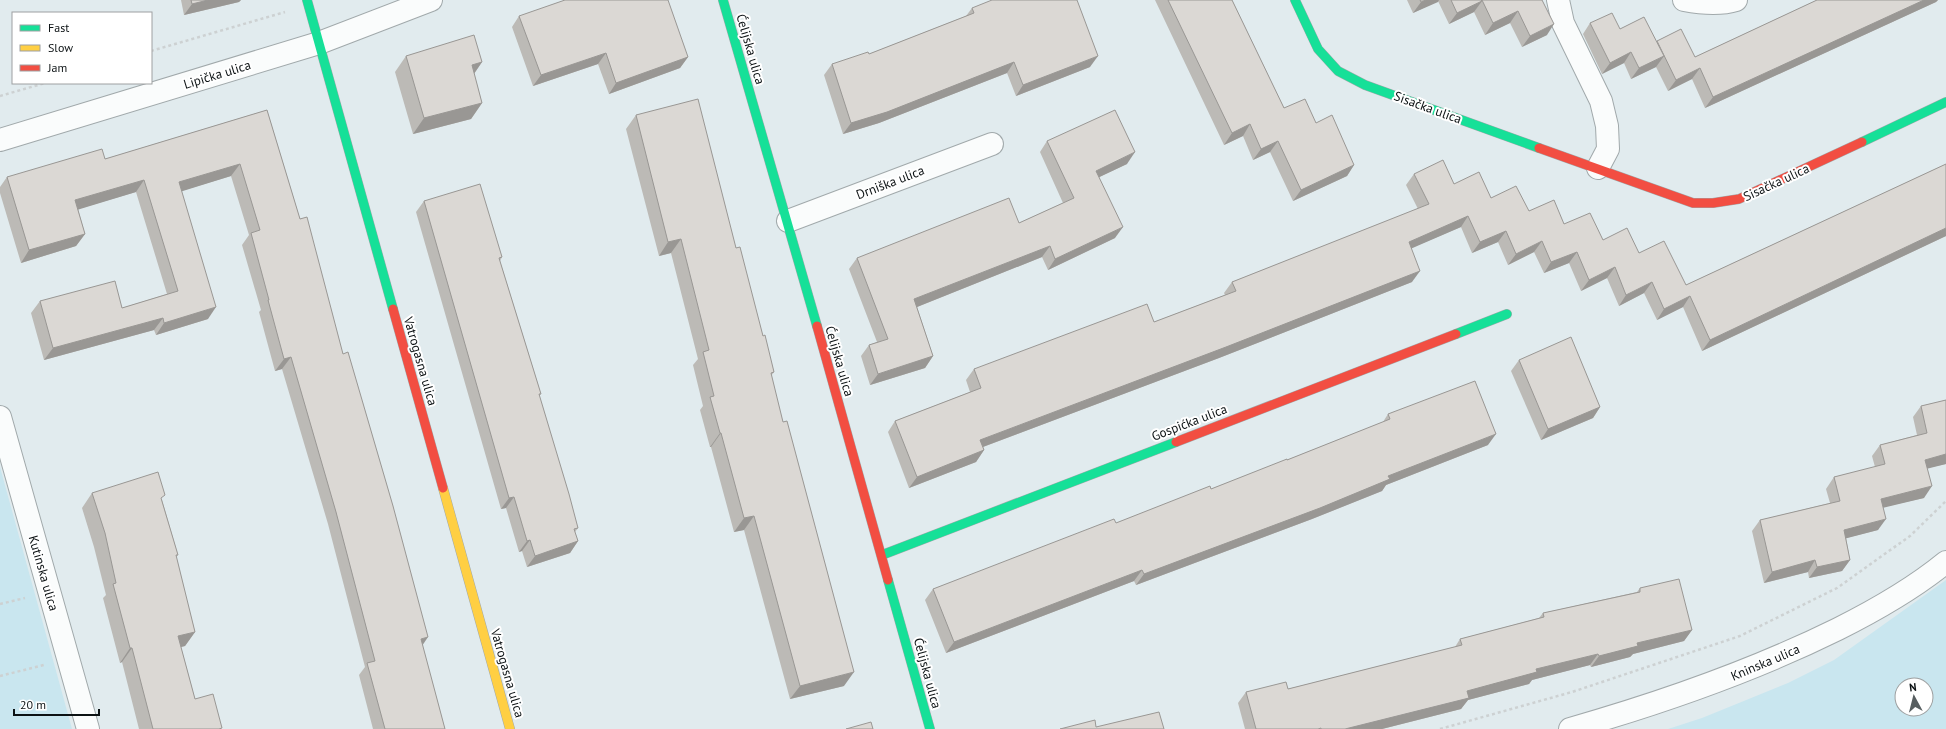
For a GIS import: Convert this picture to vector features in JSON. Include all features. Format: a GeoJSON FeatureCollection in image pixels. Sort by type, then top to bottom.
{"type":"FeatureCollection","features":[{"type":"Feature","properties":{"kind":"street","name":"Lipička ulica"},"geometry":{"type":"LineString","coordinates":[[0,140],[319,43],[431,0]]}},
{"type":"Feature","properties":{"kind":"street","name":"Ćelijska ulica"},"geometry":{"type":"LineString","coordinates":[[723,0],[788,221],[930,729]]}},
{"type":"Feature","properties":{"kind":"street","name":"Sisačka ulica"},"geometry":{"type":"LineString","coordinates":[[1295,0],[1318,49],[1338,71],[1365,85],[1693,203],[1713,203],[1739,199],[1946,102]]}},
{"type":"Feature","properties":{"kind":"street"},"geometry":{"type":"LineString","coordinates":[[1558,0],[1563,23],[1601,101],[1604,113],[1607,126],[1608,149],[1598,168]]}},
{"type":"Feature","properties":{"kind":"street"},"geometry":{"type":"LineString","coordinates":[[1684,0],[1696,2],[1728,2],[1736,0]]}},
{"type":"Feature","properties":{"kind":"street","name":"Vatrogasna ulica"},"geometry":{"type":"LineString","coordinates":[[308,2],[510,729]]}},
{"type":"Feature","properties":{"kind":"street","name":"Drniška ulica"},"geometry":{"type":"LineString","coordinates":[[788,221],[992,144]]}},
{"type":"Feature","properties":{"kind":"street","name":"Gospićka ulica"},"geometry":{"type":"LineString","coordinates":[[882,555],[1507,314]]}},
{"type":"Feature","properties":{"kind":"street","name":"Kutinska ulica"},"geometry":{"type":"LineString","coordinates":[[0,417],[88,729]]}},
{"type":"Feature","properties":{"kind":"street","name":"Kninska ulica"},"geometry":{"type":"LineString","coordinates":[[1570,729],[1611,717],[1727,678],[1807,644],[1866,614],[1924,580],[1946,562]]}},
{"type":"Feature","properties":{"kind":"path"},"geometry":{"type":"LineString","coordinates":[[152,52],[308,2]]}},
{"type":"Feature","properties":{"kind":"path"},"geometry":{"type":"LineString","coordinates":[[0,96],[42,84]]}},
{"type":"Feature","properties":{"kind":"path"},"geometry":{"type":"LineString","coordinates":[[1440,729],[1572,692],[1740,636],[1837,588],[1910,536],[1946,501]]}},
{"type":"Feature","properties":{"kind":"path"},"geometry":{"type":"LineString","coordinates":[[0,676],[68,659]]}},
{"type":"Feature","properties":{"kind":"shaded area"},"geometry":{"type":"Polygon","coordinates":[[[0,467],[72,729],[0,729],[0,467]]]}},
{"type":"Feature","properties":{"kind":"shaded area"},"geometry":{"type":"Polygon","coordinates":[[[1946,580],[1946,729],[1668,729],[1702,718],[1788,683],[1834,660],[1946,580]]]}},
{"type":"Feature","properties":{"kind":"building"},"geometry":{"type":"Polygon","coordinates":[[[191,0],[208,0],[192,4],[191,0]]]}},
{"type":"Feature","properties":{"kind":"building"},"geometry":{"type":"Polygon","coordinates":[[[565,0],[668,0],[688,57],[616,83],[606,53],[541,75],[519,16],[565,0]]]}},
{"type":"Feature","properties":{"kind":"building"},"geometry":{"type":"Polygon","coordinates":[[[992,0],[1077,0],[1098,56],[1023,85],[1014,62],[887,112],[851,123],[832,64],[868,52],[869,54],[974,13],[972,8],[992,0]]]}},
{"type":"Feature","properties":{"kind":"building"},"geometry":{"type":"Polygon","coordinates":[[[1168,0],[1232,0],[1284,108],[1305,99],[1316,123],[1332,115],[1354,165],[1301,190],[1278,141],[1261,149],[1250,124],[1232,133],[1168,0]]]}},
{"type":"Feature","properties":{"kind":"building"},"geometry":{"type":"Polygon","coordinates":[[[1451,0],[1481,0],[1482,1],[1457,13],[1451,0]]]}},
{"type":"Feature","properties":{"kind":"building"},"geometry":{"type":"Polygon","coordinates":[[[1482,0],[1542,0],[1554,24],[1530,36],[1518,11],[1493,23],[1482,0]]]}},
{"type":"Feature","properties":{"kind":"building"},"geometry":{"type":"Polygon","coordinates":[[[1817,0],[1924,0],[1713,97],[1700,68],[1676,80],[1657,41],[1681,29],[1695,57],[1817,0]]]}},
{"type":"Feature","properties":{"kind":"building"},"geometry":{"type":"Polygon","coordinates":[[[1612,13],[1620,29],[1644,17],[1664,56],[1639,68],[1631,52],[1610,63],[1590,23],[1612,13]]]}},
{"type":"Feature","properties":{"kind":"building"},"geometry":{"type":"Polygon","coordinates":[[[474,35],[482,62],[472,65],[482,103],[424,118],[406,56],[474,35]]]}},
{"type":"Feature","properties":{"kind":"building"},"geometry":{"type":"Polygon","coordinates":[[[698,99],[736,248],[740,247],[763,336],[765,335],[774,372],[771,373],[783,422],[787,421],[854,672],[800,686],[754,516],[744,518],[710,397],[714,396],[703,352],[709,350],[681,239],[668,242],[636,115],[698,99]]]}},
{"type":"Feature","properties":{"kind":"building"},"geometry":{"type":"Polygon","coordinates":[[[267,110],[300,219],[307,217],[343,354],[348,352],[393,506],[428,637],[421,639],[445,729],[385,729],[367,663],[375,661],[336,512],[291,357],[284,359],[251,233],[260,230],[240,164],[179,182],[216,307],[164,323],[163,318],[53,348],[40,301],[115,281],[122,308],[178,291],[144,180],[75,200],[85,234],[29,250],[7,177],[102,149],[105,159],[267,110]]]}},
{"type":"Feature","properties":{"kind":"building"},"geometry":{"type":"Polygon","coordinates":[[[1115,110],[1135,152],[1096,171],[1123,227],[1055,259],[1050,246],[914,299],[933,356],[878,374],[869,345],[888,339],[857,258],[1009,198],[1019,223],[1074,198],[1047,141],[1115,110]]]}},
{"type":"Feature","properties":{"kind":"building"},"geometry":{"type":"Polygon","coordinates":[[[1443,160],[1454,184],[1479,172],[1491,198],[1516,186],[1529,211],[1554,200],[1564,224],[1590,213],[1603,240],[1627,228],[1639,253],[1664,241],[1686,285],[1946,164],[1946,228],[1710,340],[1690,296],[1664,309],[1652,282],[1626,295],[1615,267],[1589,280],[1577,252],[1551,262],[1542,241],[1516,254],[1506,231],[1480,242],[1468,216],[1409,242],[1420,271],[1226,347],[980,440],[984,450],[917,477],[895,421],[981,388],[974,369],[1147,304],[1154,322],[1236,291],[1232,282],[1429,204],[1414,174],[1443,160]]]}},
{"type":"Feature","properties":{"kind":"building"},"geometry":{"type":"Polygon","coordinates":[[[480,184],[502,257],[499,258],[541,394],[539,394],[578,528],[574,529],[578,541],[535,556],[530,540],[527,541],[514,497],[509,498],[424,201],[480,184]]]}},
{"type":"Feature","properties":{"kind":"building"},"geometry":{"type":"Polygon","coordinates":[[[1571,337],[1600,407],[1548,429],[1519,360],[1571,337]]]}},
{"type":"Feature","properties":{"kind":"building"},"geometry":{"type":"Polygon","coordinates":[[[1475,381],[1496,434],[1388,476],[1390,479],[1320,508],[1144,574],[1142,570],[954,642],[933,589],[1114,519],[1116,523],[1210,486],[1211,489],[1287,460],[1390,419],[1388,414],[1475,381]]]}},
{"type":"Feature","properties":{"kind":"building"},"geometry":{"type":"Polygon","coordinates":[[[1946,400],[1946,454],[1925,460],[1932,486],[1881,499],[1886,519],[1844,530],[1850,560],[1817,567],[1815,560],[1772,572],[1760,520],[1840,501],[1834,477],[1885,464],[1880,445],[1927,433],[1921,406],[1946,400]]]}},
{"type":"Feature","properties":{"kind":"building"},"geometry":{"type":"Polygon","coordinates":[[[158,472],[165,495],[161,498],[178,555],[176,555],[195,632],[178,636],[195,699],[213,694],[222,728],[219,729],[153,729],[132,648],[130,648],[113,584],[116,583],[105,533],[92,493],[158,472]]]}},
{"type":"Feature","properties":{"kind":"building"},"geometry":{"type":"Polygon","coordinates":[[[1679,579],[1692,630],[1637,643],[1638,646],[1599,656],[1598,654],[1536,669],[1537,672],[1467,691],[1469,698],[1345,729],[1256,729],[1246,692],[1286,682],[1288,689],[1462,645],[1460,639],[1544,617],[1543,613],[1640,592],[1640,588],[1679,579]]]}},
{"type":"Feature","properties":{"kind":"building"},"geometry":{"type":"Polygon","coordinates":[[[1159,712],[1164,729],[1060,729],[1095,720],[1096,727],[1159,712]]]}},
{"type":"Feature","properties":{"kind":"building"},"geometry":{"type":"Polygon","coordinates":[[[871,722],[873,729],[846,729],[871,722]]]}},
{"type":"Feature","properties":{"kind":"traffic: fast"},"geometry":{"type":"LineString","coordinates":[[307,0],[393,309]]}},
{"type":"Feature","properties":{"kind":"traffic: fast"},"geometry":{"type":"LineString","coordinates":[[723,0],[817,326]]}},
{"type":"Feature","properties":{"kind":"traffic: fast"},"geometry":{"type":"LineString","coordinates":[[1295,0],[1318,49],[1338,71],[1365,85],[1539,148]]}},
{"type":"Feature","properties":{"kind":"traffic: fast"},"geometry":{"type":"LineString","coordinates":[[1862,142],[1946,102]]}},
{"type":"Feature","properties":{"kind":"traffic: fast"},"geometry":{"type":"LineString","coordinates":[[1456,334],[1507,314]]}},
{"type":"Feature","properties":{"kind":"traffic: fast"},"geometry":{"type":"LineString","coordinates":[[882,555],[1176,442]]}},
{"type":"Feature","properties":{"kind":"traffic: fast"},"geometry":{"type":"LineString","coordinates":[[888,580],[930,729]]}},
{"type":"Feature","properties":{"kind":"traffic: slow"},"geometry":{"type":"LineString","coordinates":[[443,488],[510,729]]}},
{"type":"Feature","properties":{"kind":"traffic: jam"},"geometry":{"type":"LineString","coordinates":[[1539,148],[1693,203],[1713,203],[1739,199],[1862,142]]}},
{"type":"Feature","properties":{"kind":"traffic: jam"},"geometry":{"type":"LineString","coordinates":[[393,309],[443,488]]}},
{"type":"Feature","properties":{"kind":"traffic: jam"},"geometry":{"type":"LineString","coordinates":[[817,326],[888,580]]}},
{"type":"Feature","properties":{"kind":"traffic: jam"},"geometry":{"type":"LineString","coordinates":[[1176,442],[1456,334]]}}]}
